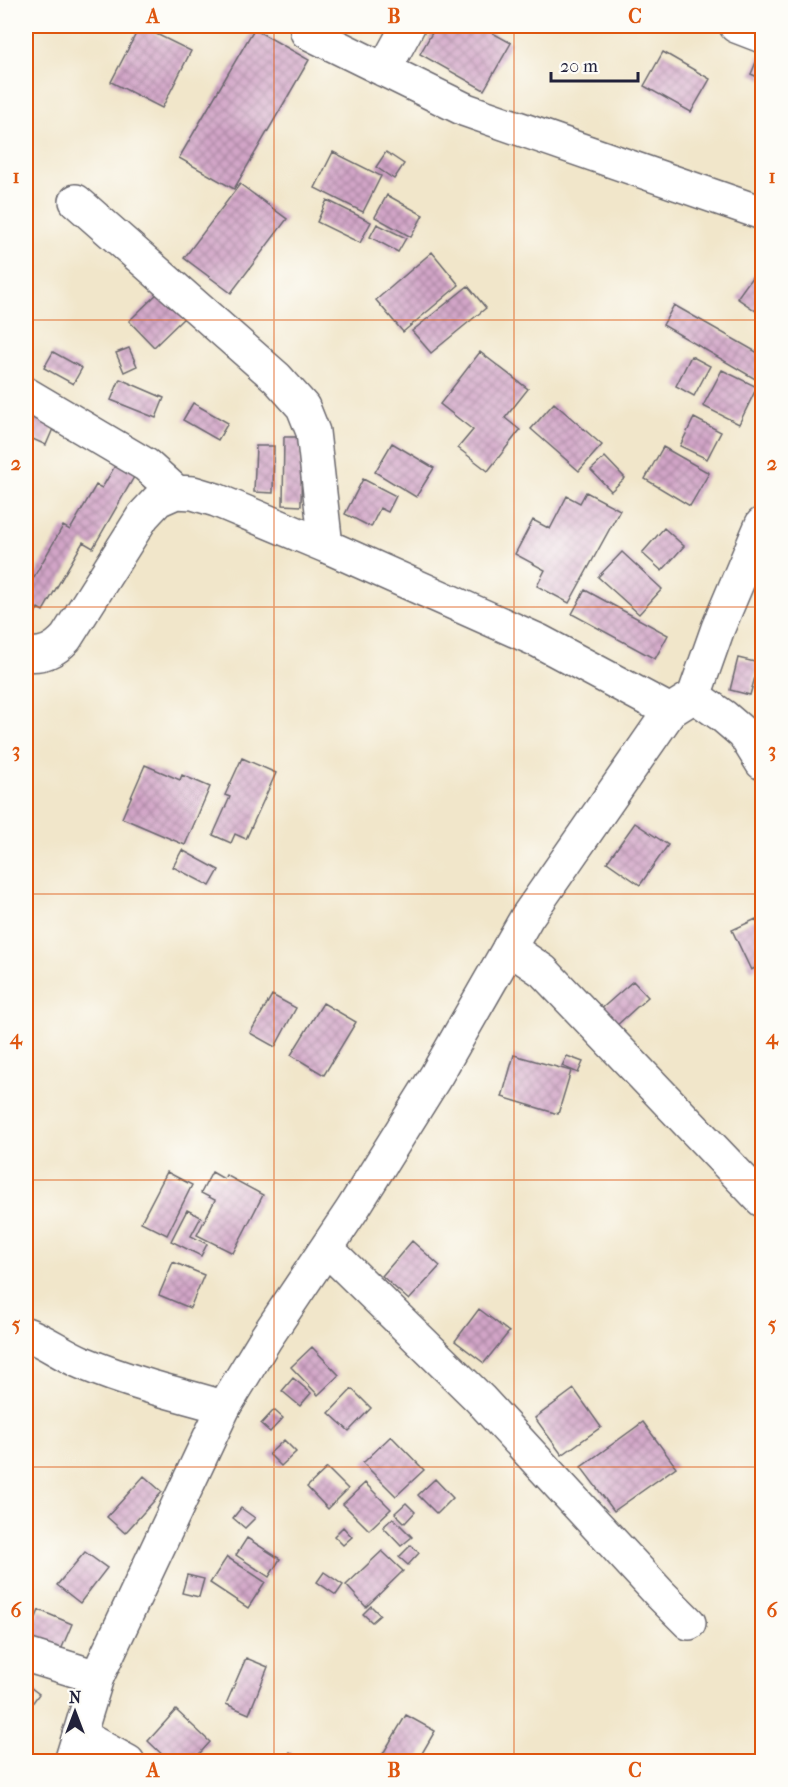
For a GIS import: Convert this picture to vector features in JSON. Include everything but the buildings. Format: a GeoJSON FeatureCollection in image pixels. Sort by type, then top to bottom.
{"type":"FeatureCollection","features":[{"type":"Feature","properties":{"kind":"street"},"geometry":{"type":"LineString","coordinates":[[384,70],[408,26]]}},
{"type":"Feature","properties":{"kind":"street"},"geometry":{"type":"LineString","coordinates":[[736,26],[762,36]]}},
{"type":"Feature","properties":{"kind":"street"},"geometry":{"type":"LineString","coordinates":[[307,32],[466,110],[762,213]]}},
{"type":"Feature","properties":{"kind":"street"},"geometry":{"type":"LineString","coordinates":[[76,201],[271,372],[303,407],[313,432],[326,546]]}},
{"type":"Feature","properties":{"kind":"street"},"geometry":{"type":"LineString","coordinates":[[26,394],[146,465],[176,492]]}},
{"type":"Feature","properties":{"kind":"street"},"geometry":{"type":"LineString","coordinates":[[26,654],[47,653],[57,648],[66,638],[143,516],[158,500],[176,492],[193,493],[216,500],[326,546],[682,703],[723,716],[744,734],[762,763]]}},
{"type":"Feature","properties":{"kind":"street"},"geometry":{"type":"LineString","coordinates":[[128,1761],[75,1748],[97,1677],[224,1407],[437,1074],[526,917],[682,703],[718,628],[762,524]]}},
{"type":"Feature","properties":{"kind":"street"},"geometry":{"type":"LineString","coordinates":[[508,948],[543,971],[762,1200]]}},
{"type":"Feature","properties":{"kind":"street"},"geometry":{"type":"LineString","coordinates":[[327,1249],[480,1399],[689,1623]]}},
{"type":"Feature","properties":{"kind":"street"},"geometry":{"type":"LineString","coordinates":[[26,1334],[101,1371],[224,1407]]}},
{"type":"Feature","properties":{"kind":"street"},"geometry":{"type":"LineString","coordinates":[[26,1655],[97,1677]]}}]}
